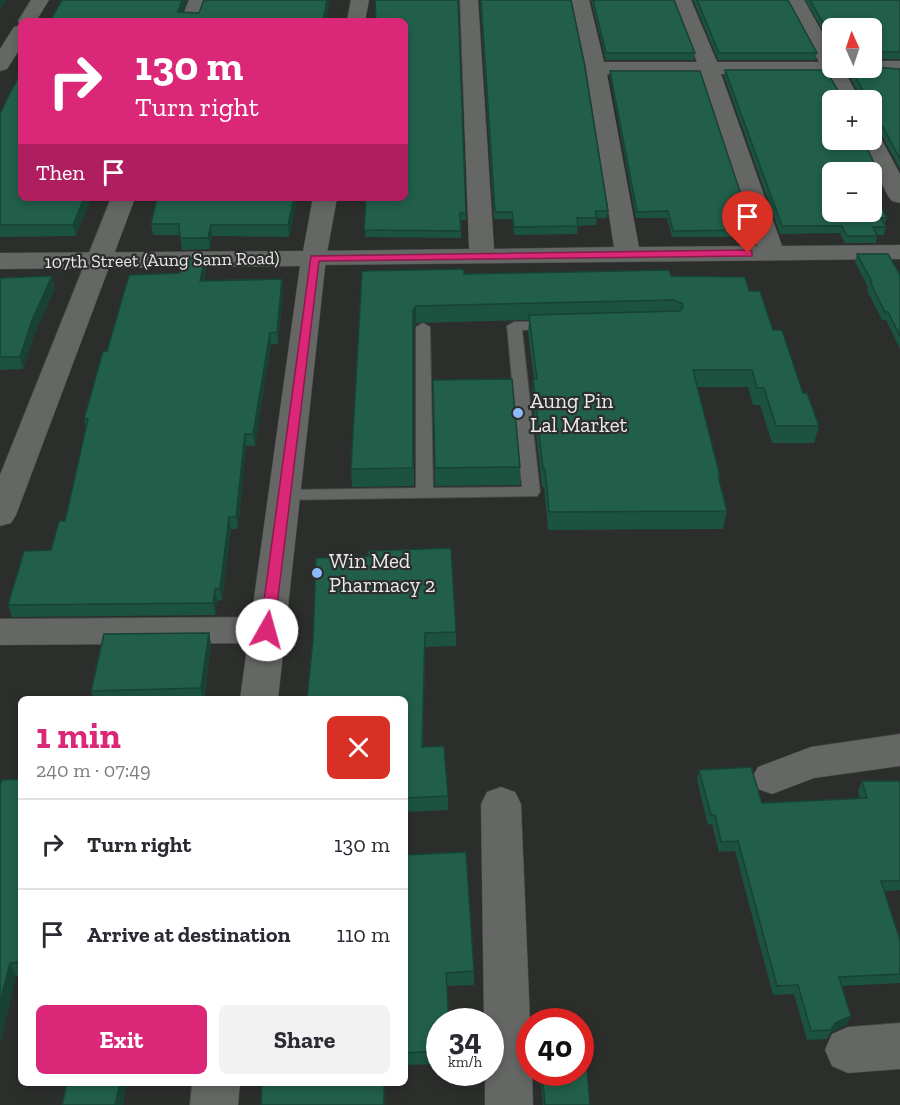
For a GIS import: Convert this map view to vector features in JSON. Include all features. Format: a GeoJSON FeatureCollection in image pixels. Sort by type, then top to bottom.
{"type":"FeatureCollection","features":[{"type":"Feature","properties":{"kind":"street"},"geometry":{"type":"LineString","coordinates":[[29,18],[40,0]]}},
{"type":"Feature","properties":{"kind":"street"},"geometry":{"type":"LineString","coordinates":[[191,18],[198,0]]}},
{"type":"Feature","properties":{"kind":"street"},"geometry":{"type":"LineString","coordinates":[[357,18],[360,0]]}},
{"type":"Feature","properties":{"kind":"street"},"geometry":{"type":"LineString","coordinates":[[469,0],[482,256]]}},
{"type":"Feature","properties":{"kind":"street"},"geometry":{"type":"LineString","coordinates":[[580,0],[596,68],[628,255]]}},
{"type":"Feature","properties":{"kind":"street"},"geometry":{"type":"LineString","coordinates":[[682,0],[709,67],[772,253]]}},
{"type":"Feature","properties":{"kind":"street"},"geometry":{"type":"LineString","coordinates":[[795,0],[822,48]]}},
{"type":"Feature","properties":{"kind":"street"},"geometry":{"type":"LineString","coordinates":[[0,65],[18,36]]}},
{"type":"Feature","properties":{"kind":"street"},"geometry":{"type":"LineString","coordinates":[[596,68],[822,67]]}},
{"type":"Feature","properties":{"kind":"street"},"geometry":{"type":"LineString","coordinates":[[882,67],[900,67]]}},
{"type":"Feature","properties":{"kind":"street"},"geometry":{"type":"LineString","coordinates":[[876,150],[900,196]]}},
{"type":"Feature","properties":{"kind":"street"},"geometry":{"type":"LineString","coordinates":[[0,515],[122,201]]}},
{"type":"Feature","properties":{"kind":"street"},"geometry":{"type":"LineString","coordinates":[[259,696],[314,258],[324,201]]}},
{"type":"Feature","properties":{"kind":"street","name":"107th Street (Aung Sann Road)"},"geometry":{"type":"LineString","coordinates":[[0,261],[900,252]]}},
{"type":"Feature","properties":{"kind":"street"},"geometry":{"type":"LineString","coordinates":[[0,632],[267,630]]}},
{"type":"Feature","properties":{"kind":"street"},"geometry":{"type":"LineString","coordinates":[[772,778],[811,763],[900,750]]}},
{"type":"Feature","properties":{"kind":"street"},"geometry":{"type":"LineString","coordinates":[[501,804],[509,1105]]}},
{"type":"Feature","properties":{"kind":"street"},"geometry":{"type":"LineString","coordinates":[[848,1050],[900,1047]]}},
{"type":"Feature","properties":{"kind":"street"},"geometry":{"type":"LineString","coordinates":[[214,1105],[216,1086]]}},
{"type":"Feature","properties":{"kind":"lane"},"geometry":{"type":"LineString","coordinates":[[284,496],[531,492],[514,326],[571,324]]}},
{"type":"Feature","properties":{"kind":"lane"},"geometry":{"type":"LineString","coordinates":[[423,327],[425,493]]}},
{"type":"Feature","properties":{"kind":"building"},"geometry":{"type":"Polygon","coordinates":[[[62,0],[182,0],[178,12],[199,13],[204,0],[327,0],[324,18],[52,18],[62,0]]]}},
{"type":"Feature","properties":{"kind":"building"},"geometry":{"type":"Polygon","coordinates":[[[375,0],[458,0],[466,213],[460,213],[461,231],[364,230],[366,201],[408,201],[408,18],[376,18],[375,0]]]}},
{"type":"Feature","properties":{"kind":"building"},"geometry":{"type":"Polygon","coordinates":[[[481,0],[571,0],[584,62],[608,211],[595,211],[597,218],[577,218],[578,226],[514,227],[512,212],[495,212],[481,0]]]}},
{"type":"Feature","properties":{"kind":"building"},"geometry":{"type":"Polygon","coordinates":[[[593,0],[674,0],[695,53],[606,53],[593,0]]]}},
{"type":"Feature","properties":{"kind":"building"},"geometry":{"type":"Polygon","coordinates":[[[697,0],[788,0],[817,53],[719,53],[697,0]]]}},
{"type":"Feature","properties":{"kind":"building"},"geometry":{"type":"Polygon","coordinates":[[[810,0],[900,0],[900,52],[882,52],[882,18],[822,18],[822,21],[810,0]]]}},
{"type":"Feature","properties":{"kind":"building"},"geometry":{"type":"Polygon","coordinates":[[[882,68],[900,69],[900,159],[882,127],[882,90],[863,90],[856,78],[882,78],[882,68]]]}},
{"type":"Feature","properties":{"kind":"building"},"geometry":{"type":"Polygon","coordinates":[[[725,70],[822,70],[822,78],[831,78],[838,90],[822,90],[822,150],[868,150],[874,162],[822,162],[822,222],[882,222],[882,220],[886,227],[873,227],[877,236],[847,236],[842,226],[782,226],[725,70]]]}},
{"type":"Feature","properties":{"kind":"building"},"geometry":{"type":"Polygon","coordinates":[[[610,71],[700,71],[752,228],[673,231],[668,211],[637,212],[610,71]]]}},
{"type":"Feature","properties":{"kind":"building"},"geometry":{"type":"Polygon","coordinates":[[[18,78],[18,201],[83,201],[73,225],[0,225],[0,114],[18,78]]]}},
{"type":"Feature","properties":{"kind":"building"},"geometry":{"type":"Polygon","coordinates":[[[156,201],[293,201],[288,225],[211,225],[208,238],[180,238],[179,224],[151,224],[156,201]]]}},
{"type":"Feature","properties":{"kind":"building"},"geometry":{"type":"Polygon","coordinates":[[[882,208],[887,218],[882,218],[882,208]]]}},
{"type":"Feature","properties":{"kind":"building"},"geometry":{"type":"Polygon","coordinates":[[[857,254],[888,254],[900,275],[900,336],[888,312],[885,312],[857,254]]]}},
{"type":"Feature","properties":{"kind":"building"},"geometry":{"type":"Polygon","coordinates":[[[180,258],[205,258],[200,281],[282,279],[277,332],[270,333],[253,434],[245,434],[236,517],[229,517],[220,589],[215,589],[213,603],[8,605],[24,551],[51,550],[59,521],[65,521],[88,419],[84,419],[103,351],[107,351],[129,275],[180,273],[180,258]]]}},
{"type":"Feature","properties":{"kind":"building"},"geometry":{"type":"Polygon","coordinates":[[[464,269],[464,274],[669,270],[671,276],[745,277],[749,291],[760,291],[773,330],[782,330],[803,393],[807,393],[819,426],[776,426],[764,388],[757,388],[752,370],[693,370],[727,511],[549,512],[533,379],[537,379],[529,315],[680,311],[683,304],[674,300],[416,306],[413,310],[413,468],[351,469],[362,271],[464,269]]]}},
{"type":"Feature","properties":{"kind":"building"},"geometry":{"type":"Polygon","coordinates":[[[52,276],[32,320],[20,357],[0,357],[0,278],[52,276]]]}},
{"type":"Feature","properties":{"kind":"building"},"geometry":{"type":"Polygon","coordinates":[[[512,379],[520,467],[435,468],[433,380],[512,379]]]}},
{"type":"Feature","properties":{"kind":"building"},"geometry":{"type":"Polygon","coordinates":[[[451,548],[456,632],[425,633],[422,747],[444,746],[448,796],[408,798],[408,696],[307,696],[313,639],[316,558],[368,556],[368,551],[451,548]]]}},
{"type":"Feature","properties":{"kind":"building"},"geometry":{"type":"Polygon","coordinates":[[[209,633],[201,688],[91,691],[104,634],[209,633]]]}},
{"type":"Feature","properties":{"kind":"building"},"geometry":{"type":"Polygon","coordinates":[[[751,767],[762,803],[867,798],[862,781],[900,781],[900,881],[881,881],[900,940],[900,974],[839,977],[851,1016],[835,1023],[831,1030],[811,1031],[798,985],[777,986],[738,841],[721,842],[715,815],[711,815],[699,770],[751,767]]]}},
{"type":"Feature","properties":{"kind":"building"},"geometry":{"type":"Polygon","coordinates":[[[18,779],[18,962],[10,963],[0,1002],[0,786],[2,780],[18,779]]]}},
{"type":"Feature","properties":{"kind":"building"},"geometry":{"type":"Polygon","coordinates":[[[466,852],[474,971],[446,973],[448,1008],[426,1008],[426,1052],[408,1053],[408,855],[466,852]]]}},
{"type":"Feature","properties":{"kind":"building"},"geometry":{"type":"Polygon","coordinates":[[[66,1086],[119,1086],[115,1105],[62,1105],[66,1086]]]}},
{"type":"Feature","properties":{"kind":"building"},"geometry":{"type":"Polygon","coordinates":[[[262,1086],[384,1086],[384,1105],[261,1105],[262,1086]]]}},
{"type":"Feature","properties":{"kind":"building"},"geometry":{"type":"Polygon","coordinates":[[[543,1086],[588,1086],[590,1105],[545,1105],[543,1086]]]}},
{"type":"Feature","properties":{"kind":"place","name":"Aung Pin Lal Market"},"geometry":{"type":"Point","coordinates":[518,413]}},
{"type":"Feature","properties":{"kind":"place","name":"Win Med Pharmacy 2"},"geometry":{"type":"Point","coordinates":[317,573]}},
{"type":"Feature","properties":{"kind":"route"},"geometry":{"type":"LineString","coordinates":[[267,630],[314,258],[748,253]]}}]}
